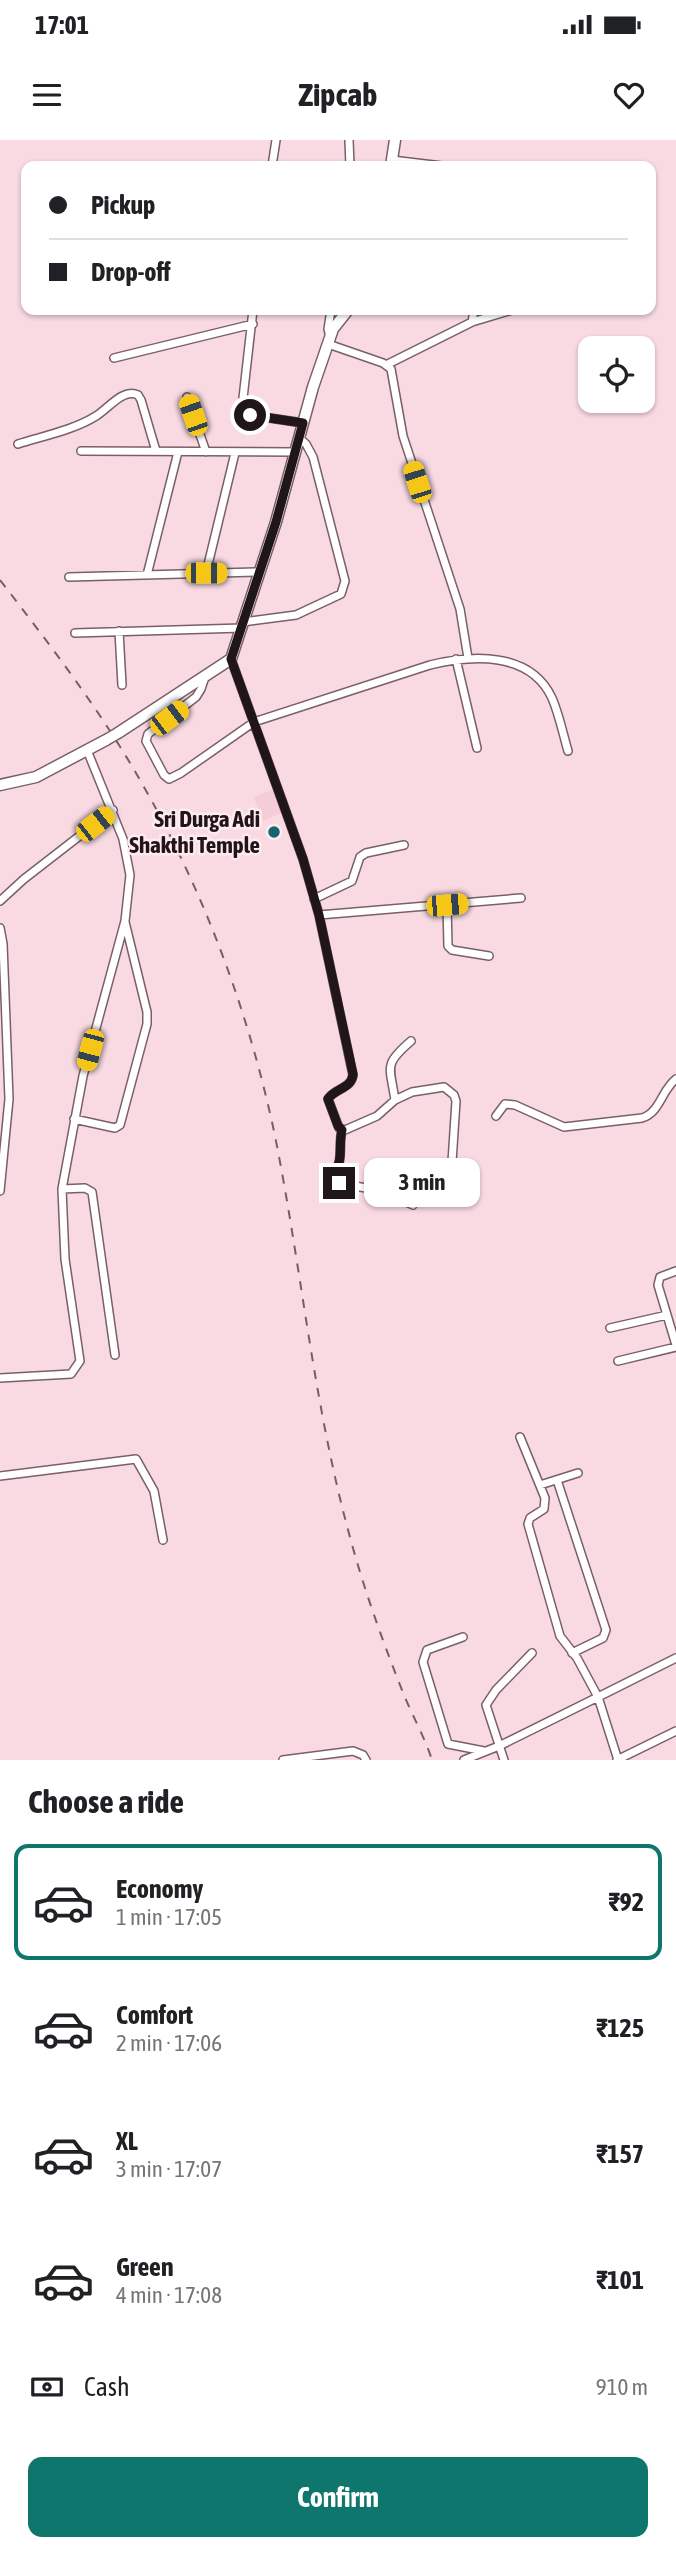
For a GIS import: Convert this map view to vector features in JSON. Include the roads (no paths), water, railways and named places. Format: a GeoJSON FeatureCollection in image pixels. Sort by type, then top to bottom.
{"type":"FeatureCollection","features":[{"type":"Feature","properties":{"kind":"street"},"geometry":{"type":"LineString","coordinates":[[273,161],[276,140]]}},
{"type":"Feature","properties":{"kind":"street"},"geometry":{"type":"LineString","coordinates":[[349,140],[349,161]]}},
{"type":"Feature","properties":{"kind":"street"},"geometry":{"type":"LineString","coordinates":[[391,161],[395,140]]}},
{"type":"Feature","properties":{"kind":"street"},"geometry":{"type":"LineString","coordinates":[[253,315],[242,407],[250,415],[303,423]]}},
{"type":"Feature","properties":{"kind":"street"},"geometry":{"type":"LineString","coordinates":[[329,341],[330,315]]}},
{"type":"Feature","properties":{"kind":"street"},"geometry":{"type":"LineString","coordinates":[[342,1130],[328,1099],[353,1080],[353,1074],[319,915],[303,859],[231,659],[329,341],[333,329],[344,315]]}},
{"type":"Feature","properties":{"kind":"street"},"geometry":{"type":"LineString","coordinates":[[472,322],[473,315]]}},
{"type":"Feature","properties":{"kind":"street"},"geometry":{"type":"LineString","coordinates":[[386,365],[472,322],[495,315]]}},
{"type":"Feature","properties":{"kind":"street"},"geometry":{"type":"LineString","coordinates":[[114,358],[253,324]]}},
{"type":"Feature","properties":{"kind":"street"},"geometry":{"type":"LineString","coordinates":[[329,341],[391,369],[403,436],[460,610],[468,658]]}},
{"type":"Feature","properties":{"kind":"street"},"geometry":{"type":"LineString","coordinates":[[18,444],[90,420],[132,392],[141,400],[156,451]]}},
{"type":"Feature","properties":{"kind":"street"},"geometry":{"type":"LineString","coordinates":[[187,397],[206,452]]}},
{"type":"Feature","properties":{"kind":"street"},"geometry":{"type":"LineString","coordinates":[[75,633],[242,625],[296,615],[341,594],[345,581],[311,449],[299,438]]}},
{"type":"Feature","properties":{"kind":"street"},"geometry":{"type":"LineString","coordinates":[[81,451],[295,452]]}},
{"type":"Feature","properties":{"kind":"street"},"geometry":{"type":"LineString","coordinates":[[147,575],[178,452]]}},
{"type":"Feature","properties":{"kind":"street"},"geometry":{"type":"LineString","coordinates":[[206,573],[235,453]]}},
{"type":"Feature","properties":{"kind":"street"},"geometry":{"type":"LineString","coordinates":[[69,577],[260,572]]}},
{"type":"Feature","properties":{"kind":"street"},"geometry":{"type":"LineString","coordinates":[[119,631],[122,685]]}},
{"type":"Feature","properties":{"kind":"street"},"geometry":{"type":"LineString","coordinates":[[205,676],[196,697],[148,734],[146,741],[164,775],[169,779],[254,722],[430,665],[482,657],[512,663],[532,674],[551,697],[568,751]]}},
{"type":"Feature","properties":{"kind":"street"},"geometry":{"type":"LineString","coordinates":[[0,785],[36,777],[106,740],[231,659]]}},
{"type":"Feature","properties":{"kind":"street"},"geometry":{"type":"LineString","coordinates":[[456,659],[477,748]]}},
{"type":"Feature","properties":{"kind":"street"},"geometry":{"type":"LineString","coordinates":[[0,1378],[71,1374],[80,1361],[65,1259],[62,1189],[83,1076],[125,921],[130,875],[123,839],[87,750]]}},
{"type":"Feature","properties":{"kind":"street"},"geometry":{"type":"LineString","coordinates":[[0,901],[113,810]]}},
{"type":"Feature","properties":{"kind":"street"},"geometry":{"type":"LineString","coordinates":[[314,899],[352,881],[360,857],[366,853],[404,845]]}},
{"type":"Feature","properties":{"kind":"street"},"geometry":{"type":"LineString","coordinates":[[319,915],[522,898]]}},
{"type":"Feature","properties":{"kind":"street"},"geometry":{"type":"LineString","coordinates":[[447,905],[448,946],[452,950],[489,956]]}},
{"type":"Feature","properties":{"kind":"street"},"geometry":{"type":"LineString","coordinates":[[74,1119],[116,1128],[120,1125],[147,1024],[146,1005],[125,921]]}},
{"type":"Feature","properties":{"kind":"street"},"geometry":{"type":"LineString","coordinates":[[0,928],[4,944],[9,1099],[0,1191]]}},
{"type":"Feature","properties":{"kind":"street"},"geometry":{"type":"LineString","coordinates":[[395,1100],[389,1064],[411,1041]]}},
{"type":"Feature","properties":{"kind":"street"},"geometry":{"type":"LineString","coordinates":[[496,1115],[505,1104],[515,1105],[564,1127],[642,1118],[652,1114],[676,1079]]}},
{"type":"Feature","properties":{"kind":"street"},"geometry":{"type":"LineString","coordinates":[[342,1130],[377,1116],[395,1100],[412,1092],[444,1087],[449,1089],[456,1101],[452,1162]]}},
{"type":"Feature","properties":{"kind":"street"},"geometry":{"type":"LineString","coordinates":[[342,1130],[341,1160],[334,1174],[339,1183],[382,1191],[413,1205]]}},
{"type":"Feature","properties":{"kind":"street"},"geometry":{"type":"LineString","coordinates":[[62,1189],[85,1188],[92,1192],[115,1355]]}},
{"type":"Feature","properties":{"kind":"street"},"geometry":{"type":"LineString","coordinates":[[618,1361],[676,1346],[658,1284],[660,1277],[676,1271]]}},
{"type":"Feature","properties":{"kind":"street"},"geometry":{"type":"LineString","coordinates":[[610,1328],[667,1315]]}},
{"type":"Feature","properties":{"kind":"street"},"geometry":{"type":"LineString","coordinates":[[520,1437],[545,1498],[544,1509],[530,1518],[528,1524],[560,1636],[577,1658],[597,1697],[617,1760],[676,1731]]}},
{"type":"Feature","properties":{"kind":"street"},"geometry":{"type":"LineString","coordinates":[[0,1476],[136,1459],[153,1491],[163,1539]]}},
{"type":"Feature","properties":{"kind":"street"},"geometry":{"type":"LineString","coordinates":[[540,1486],[578,1473]]}},
{"type":"Feature","properties":{"kind":"street"},"geometry":{"type":"LineString","coordinates":[[557,1480],[606,1630],[603,1639],[572,1653]]}},
{"type":"Feature","properties":{"kind":"street"},"geometry":{"type":"LineString","coordinates":[[463,1637],[427,1650],[423,1662],[448,1744],[486,1751]]}},
{"type":"Feature","properties":{"kind":"street"},"geometry":{"type":"LineString","coordinates":[[504,1760],[486,1705],[496,1690],[532,1653]]}},
{"type":"Feature","properties":{"kind":"street"},"geometry":{"type":"LineString","coordinates":[[464,1760],[499,1746],[676,1658]]}},
{"type":"Feature","properties":{"kind":"street"},"geometry":{"type":"LineString","coordinates":[[283,1760],[354,1751],[363,1755],[366,1760]]}},
{"type":"Feature","properties":{"kind":"railway"},"geometry":{"type":"LineString","coordinates":[[0,580],[86,696],[133,768],[180,855],[219,946],[251,1040],[275,1136],[316,1381],[347,1526],[380,1633],[432,1760]]}},
{"type":"Feature","properties":{"kind":"place","name":"Sri Durga Adi Shakthi Temple"},"geometry":{"type":"Point","coordinates":[274,832]}}]}
